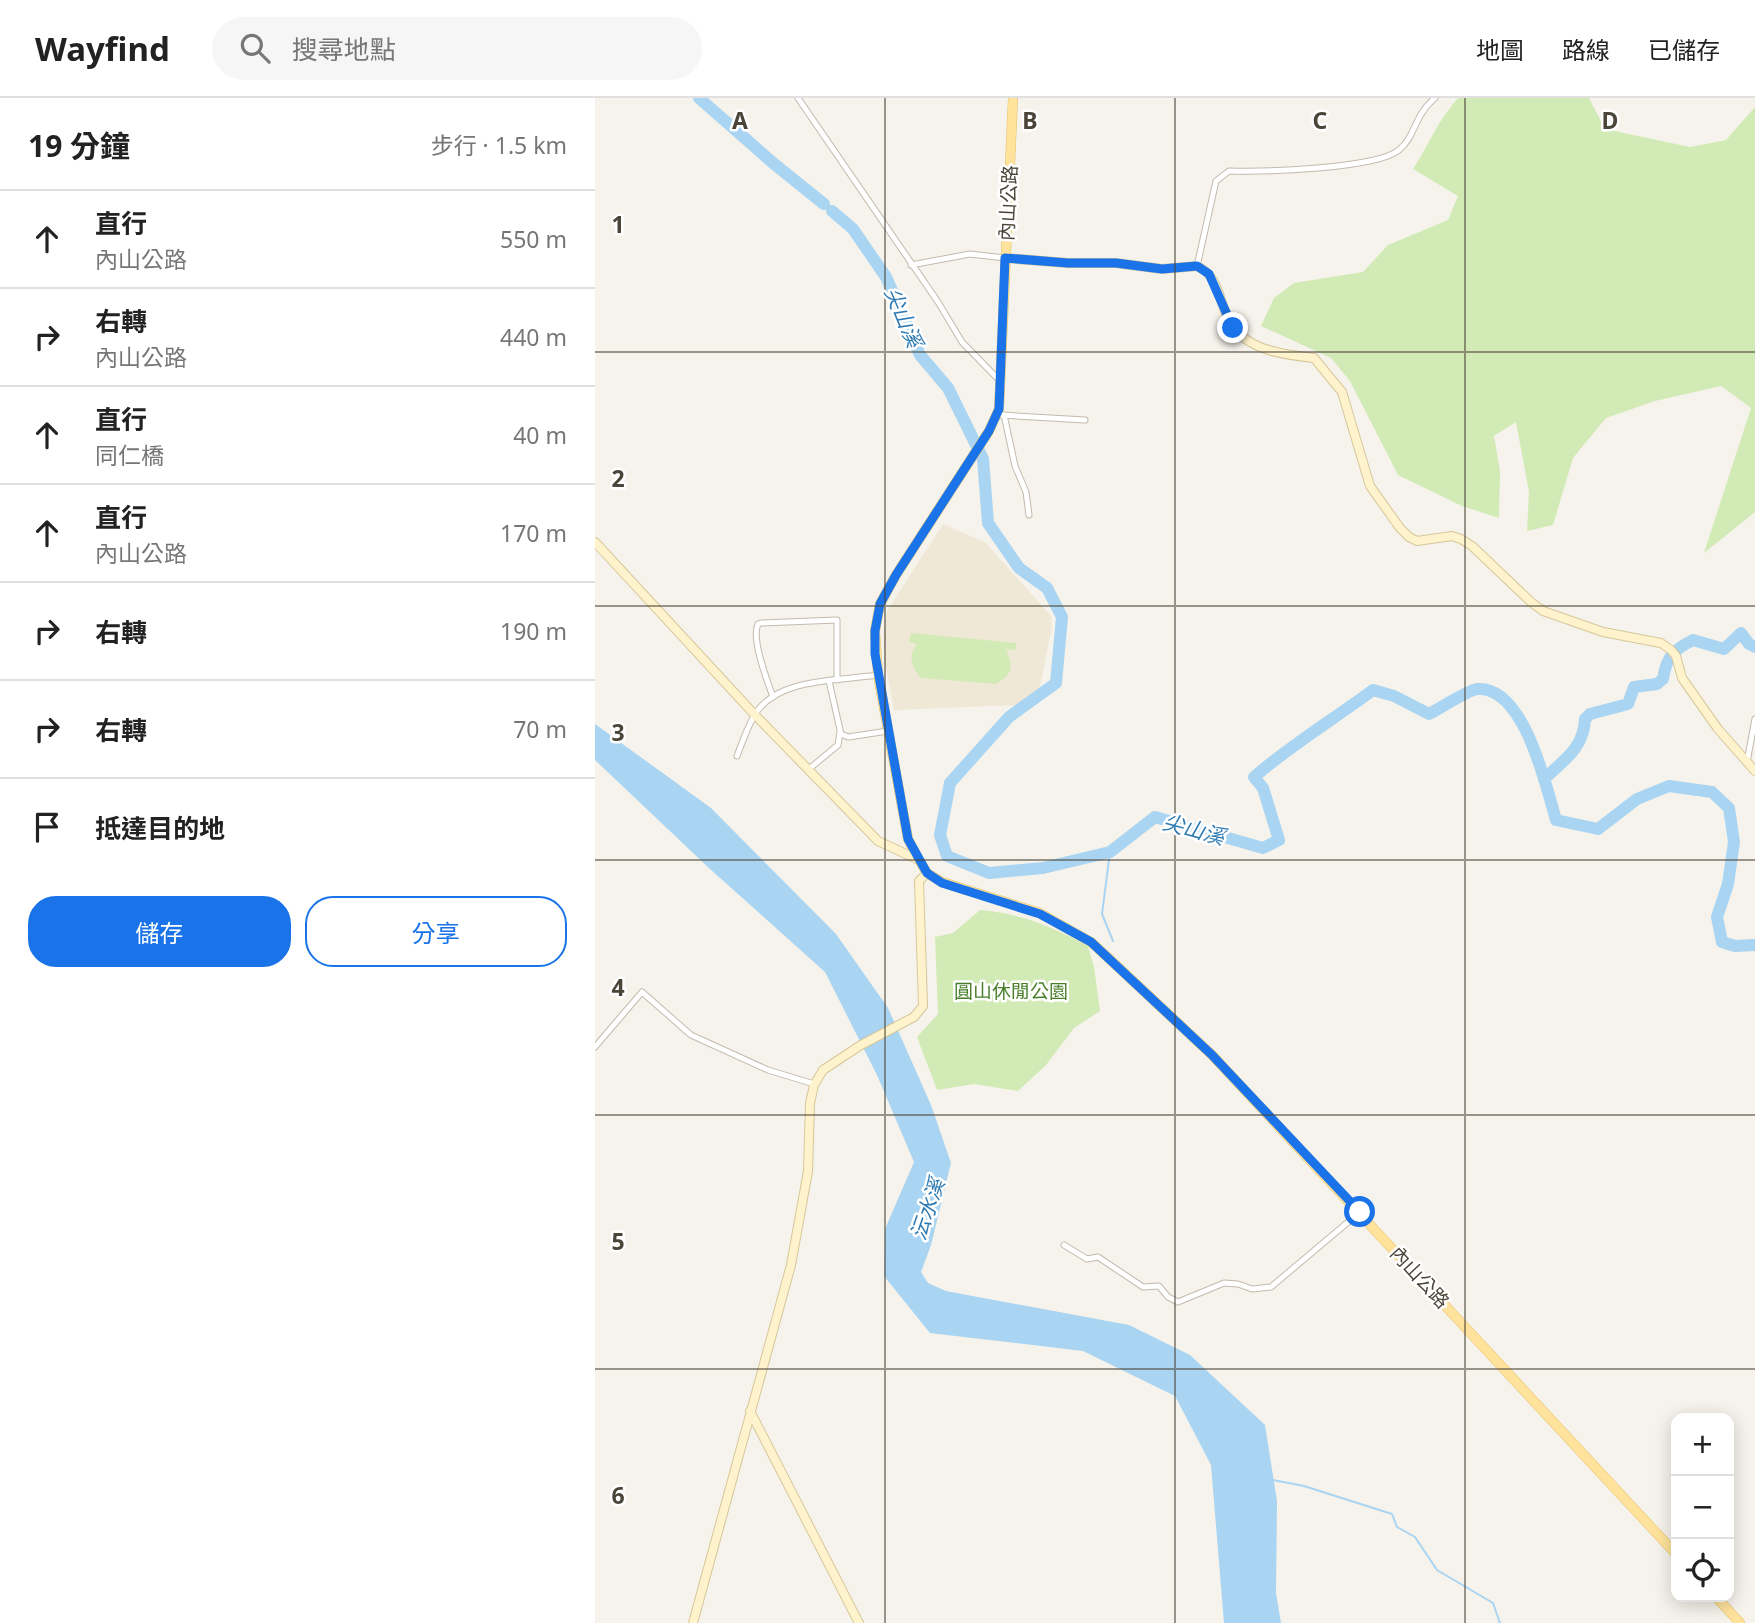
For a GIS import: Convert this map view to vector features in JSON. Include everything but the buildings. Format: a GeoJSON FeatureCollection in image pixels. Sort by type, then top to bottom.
{"type":"FeatureCollection","features":[{"type":"Feature","properties":{"kind":"main road","name":"內山公路"},"geometry":{"type":"LineString","coordinates":[[878,675],[875,631],[880,604],[1000,415],[1013,98]]}},
{"type":"Feature","properties":{"kind":"main road"},"geometry":{"type":"LineString","coordinates":[[878,675],[908,839],[927,873]]}},
{"type":"Feature","properties":{"kind":"main road","name":"內山公路"},"geometry":{"type":"LineString","coordinates":[[927,873],[942,883],[1040,914],[1091,942],[1212,1055],[1671,1548]]}},
{"type":"Feature","properties":{"kind":"main road"},"geometry":{"type":"LineString","coordinates":[[1721,1602],[1740,1623]]}},
{"type":"Feature","properties":{"kind":"street"},"geometry":{"type":"LineString","coordinates":[[798,98],[938,302],[962,342],[1000,381]]}},
{"type":"Feature","properties":{"kind":"street"},"geometry":{"type":"LineString","coordinates":[[1197,266],[1216,181],[1229,171],[1342,166],[1397,152],[1409,139],[1421,111],[1435,98]]}},
{"type":"Feature","properties":{"kind":"street"},"geometry":{"type":"LineString","coordinates":[[911,265],[970,254],[1068,263],[1116,263],[1162,269],[1197,266],[1209,274],[1229,320],[1240,334],[1265,349],[1314,358],[1327,372],[1342,392],[1370,486],[1409,537],[1426,541],[1443,537],[1461,539],[1543,611],[1604,632],[1661,643],[1673,653],[1682,678],[1718,729],[1755,771]]}},
{"type":"Feature","properties":{"kind":"street"},"geometry":{"type":"LineString","coordinates":[[1029,515],[1026,492],[1015,466],[1000,415],[1085,420]]}},
{"type":"Feature","properties":{"kind":"street"},"geometry":{"type":"LineString","coordinates":[[595,542],[754,714],[878,841],[919,860]]}},
{"type":"Feature","properties":{"kind":"street"},"geometry":{"type":"LineString","coordinates":[[773,697],[763,670],[756,630],[761,623],[837,620],[837,680]]}},
{"type":"Feature","properties":{"kind":"street"},"geometry":{"type":"LineString","coordinates":[[737,756],[754,714],[789,687],[878,675]]}},
{"type":"Feature","properties":{"kind":"street"},"geometry":{"type":"LineString","coordinates":[[809,769],[838,745],[840,732],[829,681]]}},
{"type":"Feature","properties":{"kind":"street"},"geometry":{"type":"LineString","coordinates":[[1747,762],[1755,719]]}},
{"type":"Feature","properties":{"kind":"street"},"geometry":{"type":"LineString","coordinates":[[840,732],[848,737],[888,731]]}},
{"type":"Feature","properties":{"kind":"street"},"geometry":{"type":"LineString","coordinates":[[693,1623],[791,1265],[808,1171],[810,1103],[814,1084],[823,1070],[861,1045],[914,1017],[923,1006],[919,881],[927,873]]}},
{"type":"Feature","properties":{"kind":"street"},"geometry":{"type":"LineString","coordinates":[[595,1047],[642,992],[691,1035],[768,1070],[814,1084]]}},
{"type":"Feature","properties":{"kind":"street"},"geometry":{"type":"LineString","coordinates":[[1064,1245],[1087,1259],[1098,1257],[1143,1287],[1159,1286],[1168,1297],[1178,1302],[1224,1283],[1252,1289],[1271,1287],[1360,1212]]}},
{"type":"Feature","properties":{"kind":"street"},"geometry":{"type":"LineString","coordinates":[[750,1410],[859,1623]]}},
{"type":"Feature","properties":{"kind":"shaded area"},"geometry":{"type":"Polygon","coordinates":[[[943,524],[986,543],[1051,616],[1052,627],[1038,697],[1018,705],[894,710],[883,635],[887,611],[943,524]]]}},
{"type":"Feature","properties":{"kind":"green space"},"geometry":{"type":"Polygon","coordinates":[[[1458,98],[1589,98],[1605,129],[1690,147],[1726,140],[1755,107],[1755,512],[1704,553],[1751,408],[1721,386],[1655,401],[1606,418],[1573,458],[1553,525],[1527,531],[1529,492],[1516,422],[1494,436],[1500,471],[1499,518],[1462,506],[1398,475],[1350,381],[1331,358],[1261,326],[1274,298],[1294,283],[1363,272],[1388,245],[1448,220],[1458,196],[1413,169],[1458,98]]]}},
{"type":"Feature","properties":{"kind":"green space"},"geometry":{"type":"Polygon","coordinates":[[[911,633],[1016,643],[1016,650],[1006,649],[1010,661],[1009,673],[996,684],[921,678],[912,661],[912,653],[917,644],[909,642],[911,633]]]}},
{"type":"Feature","properties":{"kind":"green space","name":"圓山休閒公園"},"geometry":{"type":"Polygon","coordinates":[[[980,910],[1009,914],[1036,922],[1088,946],[1100,1011],[1074,1028],[1046,1065],[1018,1091],[974,1084],[937,1090],[917,1037],[938,1014],[935,937],[953,933],[980,910]]]}},
{"type":"Feature","properties":{"kind":"water","name":"沄水溪"},"geometry":{"type":"Polygon","coordinates":[[[595,724],[711,808],[836,934],[888,1008],[931,1105],[951,1163],[931,1245],[921,1272],[928,1283],[946,1291],[1129,1325],[1190,1355],[1265,1425],[1277,1501],[1276,1593],[1281,1623],[1224,1623],[1211,1465],[1175,1396],[1083,1351],[930,1333],[884,1276],[885,1229],[914,1162],[877,1075],[825,972],[710,869],[595,760],[595,724]]]}},
{"type":"Feature","properties":{"kind":"waterway","name":"尖山溪"},"geometry":{"type":"LineString","coordinates":[[699,98],[824,204]]}},
{"type":"Feature","properties":{"kind":"waterway","name":"尖山溪"},"geometry":{"type":"LineString","coordinates":[[832,211],[853,229],[886,277],[920,355],[948,388],[983,459],[988,523],[1019,568],[1047,588],[1062,617],[1056,683],[1009,717],[950,783],[940,835],[947,856],[989,873],[1043,868],[1110,852],[1155,817],[1263,848],[1279,840],[1263,788],[1254,777],[1283,754],[1373,690],[1394,696],[1429,714],[1477,689],[1493,692],[1508,703],[1520,720],[1539,763],[1556,820],[1598,829],[1637,799],[1669,786],[1712,792],[1729,808],[1734,842],[1728,884],[1717,917],[1722,942],[1735,946],[1755,945]]}},
{"type":"Feature","properties":{"kind":"waterway"},"geometry":{"type":"LineString","coordinates":[[1544,779],[1577,746],[1585,719],[1590,714],[1628,704],[1634,687],[1657,684],[1663,679],[1666,665],[1672,655],[1686,644],[1693,640],[1724,649],[1741,633],[1749,644],[1755,647]]}},
{"type":"Feature","properties":{"kind":"waterway"},"geometry":{"type":"LineString","coordinates":[[1110,852],[1102,914],[1113,941]]}},
{"type":"Feature","properties":{"kind":"waterway"},"geometry":{"type":"LineString","coordinates":[[1273,1480],[1304,1486],[1392,1514],[1397,1527],[1415,1537],[1437,1570],[1493,1603],[1500,1623]]}},
{"type":"Feature","properties":{"kind":"route"},"geometry":{"type":"LineString","coordinates":[[1233,328],[1209,274],[1197,266],[1162,269],[1116,263],[1068,263],[1005,258],[999,409],[989,431],[880,604],[875,631],[875,654],[908,839],[927,873],[942,883],[1040,914],[1091,942],[1212,1055],[1360,1212]]}}]}
